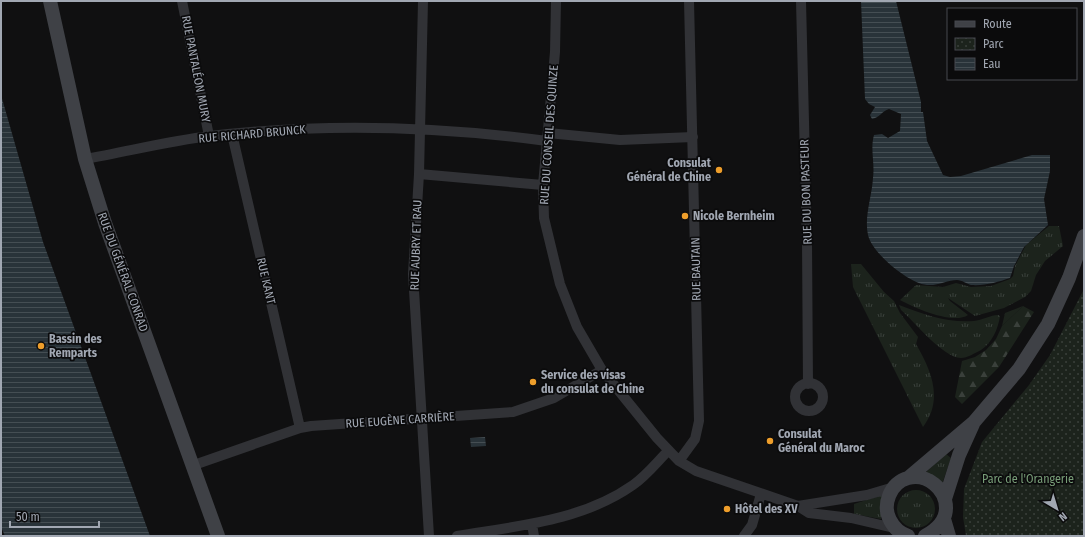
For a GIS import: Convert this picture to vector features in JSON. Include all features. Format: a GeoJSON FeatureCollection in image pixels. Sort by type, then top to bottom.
{"type":"FeatureCollection","features":[{"type":"Feature","properties":{"kind":"street","name":"RUE DU GÉNÉRAL CONRAD"},"geometry":{"type":"LineString","coordinates":[[50,1],[85,159],[105,223],[194,465],[218,536]]}},
{"type":"Feature","properties":{"kind":"street","name":"RUE PANTALÉON MURY"},"geometry":{"type":"LineString","coordinates":[[182,1],[209,136]]}},
{"type":"Feature","properties":{"kind":"street","name":"RUE AUBRY ET RAU"},"geometry":{"type":"LineString","coordinates":[[423,1],[419,174],[413,274],[423,418],[429,536]]}},
{"type":"Feature","properties":{"kind":"street","name":"RUE DU CONSEIL DES QUINZE"},"geometry":{"type":"LineString","coordinates":[[556,1],[555,52],[543,185],[544,218],[560,284],[577,327],[602,370],[668,451],[679,461],[696,471],[798,506],[809,513],[851,518],[894,528]]}},
{"type":"Feature","properties":{"kind":"street","name":"RUE BAUTAIN"},"geometry":{"type":"LineString","coordinates":[[679,461],[695,439],[699,421],[689,1]]}},
{"type":"Feature","properties":{"kind":"street","name":"RUE DU BON PASTEUR"},"geometry":{"type":"LineString","coordinates":[[801,1],[807,242],[808,384]]}},
{"type":"Feature","properties":{"kind":"street","name":"RUE RICHARD BRUNCK"},"geometry":{"type":"LineString","coordinates":[[85,159],[209,136],[315,128],[420,129],[620,140],[693,137]]}},
{"type":"Feature","properties":{"kind":"street","name":"RUE KANT"},"geometry":{"type":"LineString","coordinates":[[232,134],[300,428]]}},
{"type":"Feature","properties":{"kind":"street"},"geometry":{"type":"LineString","coordinates":[[419,174],[543,185]]}},
{"type":"Feature","properties":{"kind":"street"},"geometry":{"type":"LineString","coordinates":[[908,536],[894,528],[886,513],[887,498],[894,487],[908,478],[974,422],[1019,369],[1048,324],[1069,278],[1084,236]]}},
{"type":"Feature","properties":{"kind":"street","name":"RUE EUGÈNE CARRIÈRE"},"geometry":{"type":"LineString","coordinates":[[194,465],[300,428],[513,412],[554,398],[602,370]]}},
{"type":"Feature","properties":{"kind":"street"},"geometry":{"type":"LineString","coordinates":[[945,499],[959,455],[974,422]]}},
{"type":"Feature","properties":{"kind":"street"},"geometry":{"type":"LineString","coordinates":[[457,536],[532,524],[578,513],[608,500],[634,484],[668,451]]}},
{"type":"Feature","properties":{"kind":"street"},"geometry":{"type":"LineString","coordinates":[[908,478],[925,478],[939,488],[945,499],[946,509],[944,519],[936,530],[925,536]]}},
{"type":"Feature","properties":{"kind":"street","name":"RUE DU CONSEIL DES QUINZE"},"geometry":{"type":"LineString","coordinates":[[798,506],[867,495],[894,487]]}},
{"type":"Feature","properties":{"kind":"street"},"geometry":{"type":"LineString","coordinates":[[744,536],[752,525],[761,494]]}},
{"type":"Feature","properties":{"kind":"street"},"geometry":{"type":"LineString","coordinates":[[944,519],[949,536]]}},
{"type":"Feature","properties":{"kind":"street"},"geometry":{"type":"LineString","coordinates":[[532,524],[534,536]]}},
{"type":"Feature","properties":{"kind":"green space"},"geometry":{"type":"Polygon","coordinates":[[[1049,226],[1059,226],[1063,246],[1045,261],[1036,275],[1031,291],[1025,297],[1004,308],[975,316],[948,298],[968,315],[961,318],[953,318],[934,314],[900,300],[916,285],[943,287],[956,283],[971,287],[991,286],[1010,279],[1013,276],[1015,266],[1026,245],[1049,226]]]}},
{"type":"Feature","properties":{"kind":"green space"},"geometry":{"type":"Polygon","coordinates":[[[851,264],[861,264],[884,292],[894,301],[900,313],[918,337],[916,344],[930,374],[934,395],[933,406],[923,427],[853,287],[851,264]]]}},
{"type":"Feature","properties":{"kind":"green space","name":"Parc de l'Orangerie"},"geometry":{"type":"Polygon","coordinates":[[[1084,289],[1084,536],[966,536],[963,517],[964,489],[982,442],[1029,385],[1050,355],[1084,289]]]}},
{"type":"Feature","properties":{"kind":"green space"},"geometry":{"type":"Polygon","coordinates":[[[899,305],[927,315],[955,321],[974,321],[995,315],[1000,316],[996,331],[988,344],[981,350],[961,358],[946,352],[937,346],[901,310],[899,305]]]}},
{"type":"Feature","properties":{"kind":"green space"},"geometry":{"type":"Polygon","coordinates":[[[1023,306],[1002,326],[1005,313],[1023,306]]]}},
{"type":"Feature","properties":{"kind":"green space"},"geometry":{"type":"Polygon","coordinates":[[[1023,306],[1034,312],[999,367],[962,404],[955,397],[962,361],[975,357],[986,350],[996,339],[1002,326],[1023,306]]]}},
{"type":"Feature","properties":{"kind":"green space"},"geometry":{"type":"Polygon","coordinates":[[[946,454],[951,458],[942,484],[925,473],[946,454]]]}},
{"type":"Feature","properties":{"kind":"green space"},"geometry":{"type":"Polygon","coordinates":[[[912,490],[920,490],[930,495],[934,502],[934,516],[930,523],[920,528],[912,528],[902,523],[900,520],[897,513],[897,505],[902,495],[905,493],[912,490]]]}},
{"type":"Feature","properties":{"kind":"green space"},"geometry":{"type":"Polygon","coordinates":[[[882,495],[881,519],[854,514],[854,504],[882,495]]]}},
{"type":"Feature","properties":{"kind":"water"},"geometry":{"type":"Polygon","coordinates":[[[861,1],[896,1],[921,102],[921,112],[923,112],[927,141],[943,175],[950,177],[961,176],[1032,155],[1050,155],[1050,171],[1044,199],[1048,225],[1024,247],[1014,266],[1010,278],[981,285],[971,285],[957,280],[931,285],[919,283],[910,279],[892,266],[876,250],[871,242],[868,235],[867,221],[873,178],[872,146],[874,135],[882,134],[888,138],[900,131],[901,114],[889,109],[872,119],[870,115],[875,107],[869,104],[865,99],[861,1]]]}},
{"type":"Feature","properties":{"kind":"water","name":"Bassin des Remparts"},"geometry":{"type":"Polygon","coordinates":[[[1,95],[43,242],[150,536],[5,536],[1,527],[1,95]]]}},
{"type":"Feature","properties":{"kind":"water"},"geometry":{"type":"Polygon","coordinates":[[[485,437],[486,446],[471,447],[470,438],[485,437]]]}},
{"type":"Feature","properties":{"kind":"place","name":"Consulat Général de Chine"},"geometry":{"type":"Point","coordinates":[719,170]}},
{"type":"Feature","properties":{"kind":"place","name":"Nicole Bernheim"},"geometry":{"type":"Point","coordinates":[685,216]}},
{"type":"Feature","properties":{"kind":"place","name":"Bassin des Remparts"},"geometry":{"type":"Point","coordinates":[41,346]}},
{"type":"Feature","properties":{"kind":"place","name":"Service des visas du consulat de Chine"},"geometry":{"type":"Point","coordinates":[533,382]}},
{"type":"Feature","properties":{"kind":"place","name":"Consulat Général du Maroc"},"geometry":{"type":"Point","coordinates":[770,441]}},
{"type":"Feature","properties":{"kind":"place","name":"Hôtel des XV"},"geometry":{"type":"Point","coordinates":[727,509]}}]}
